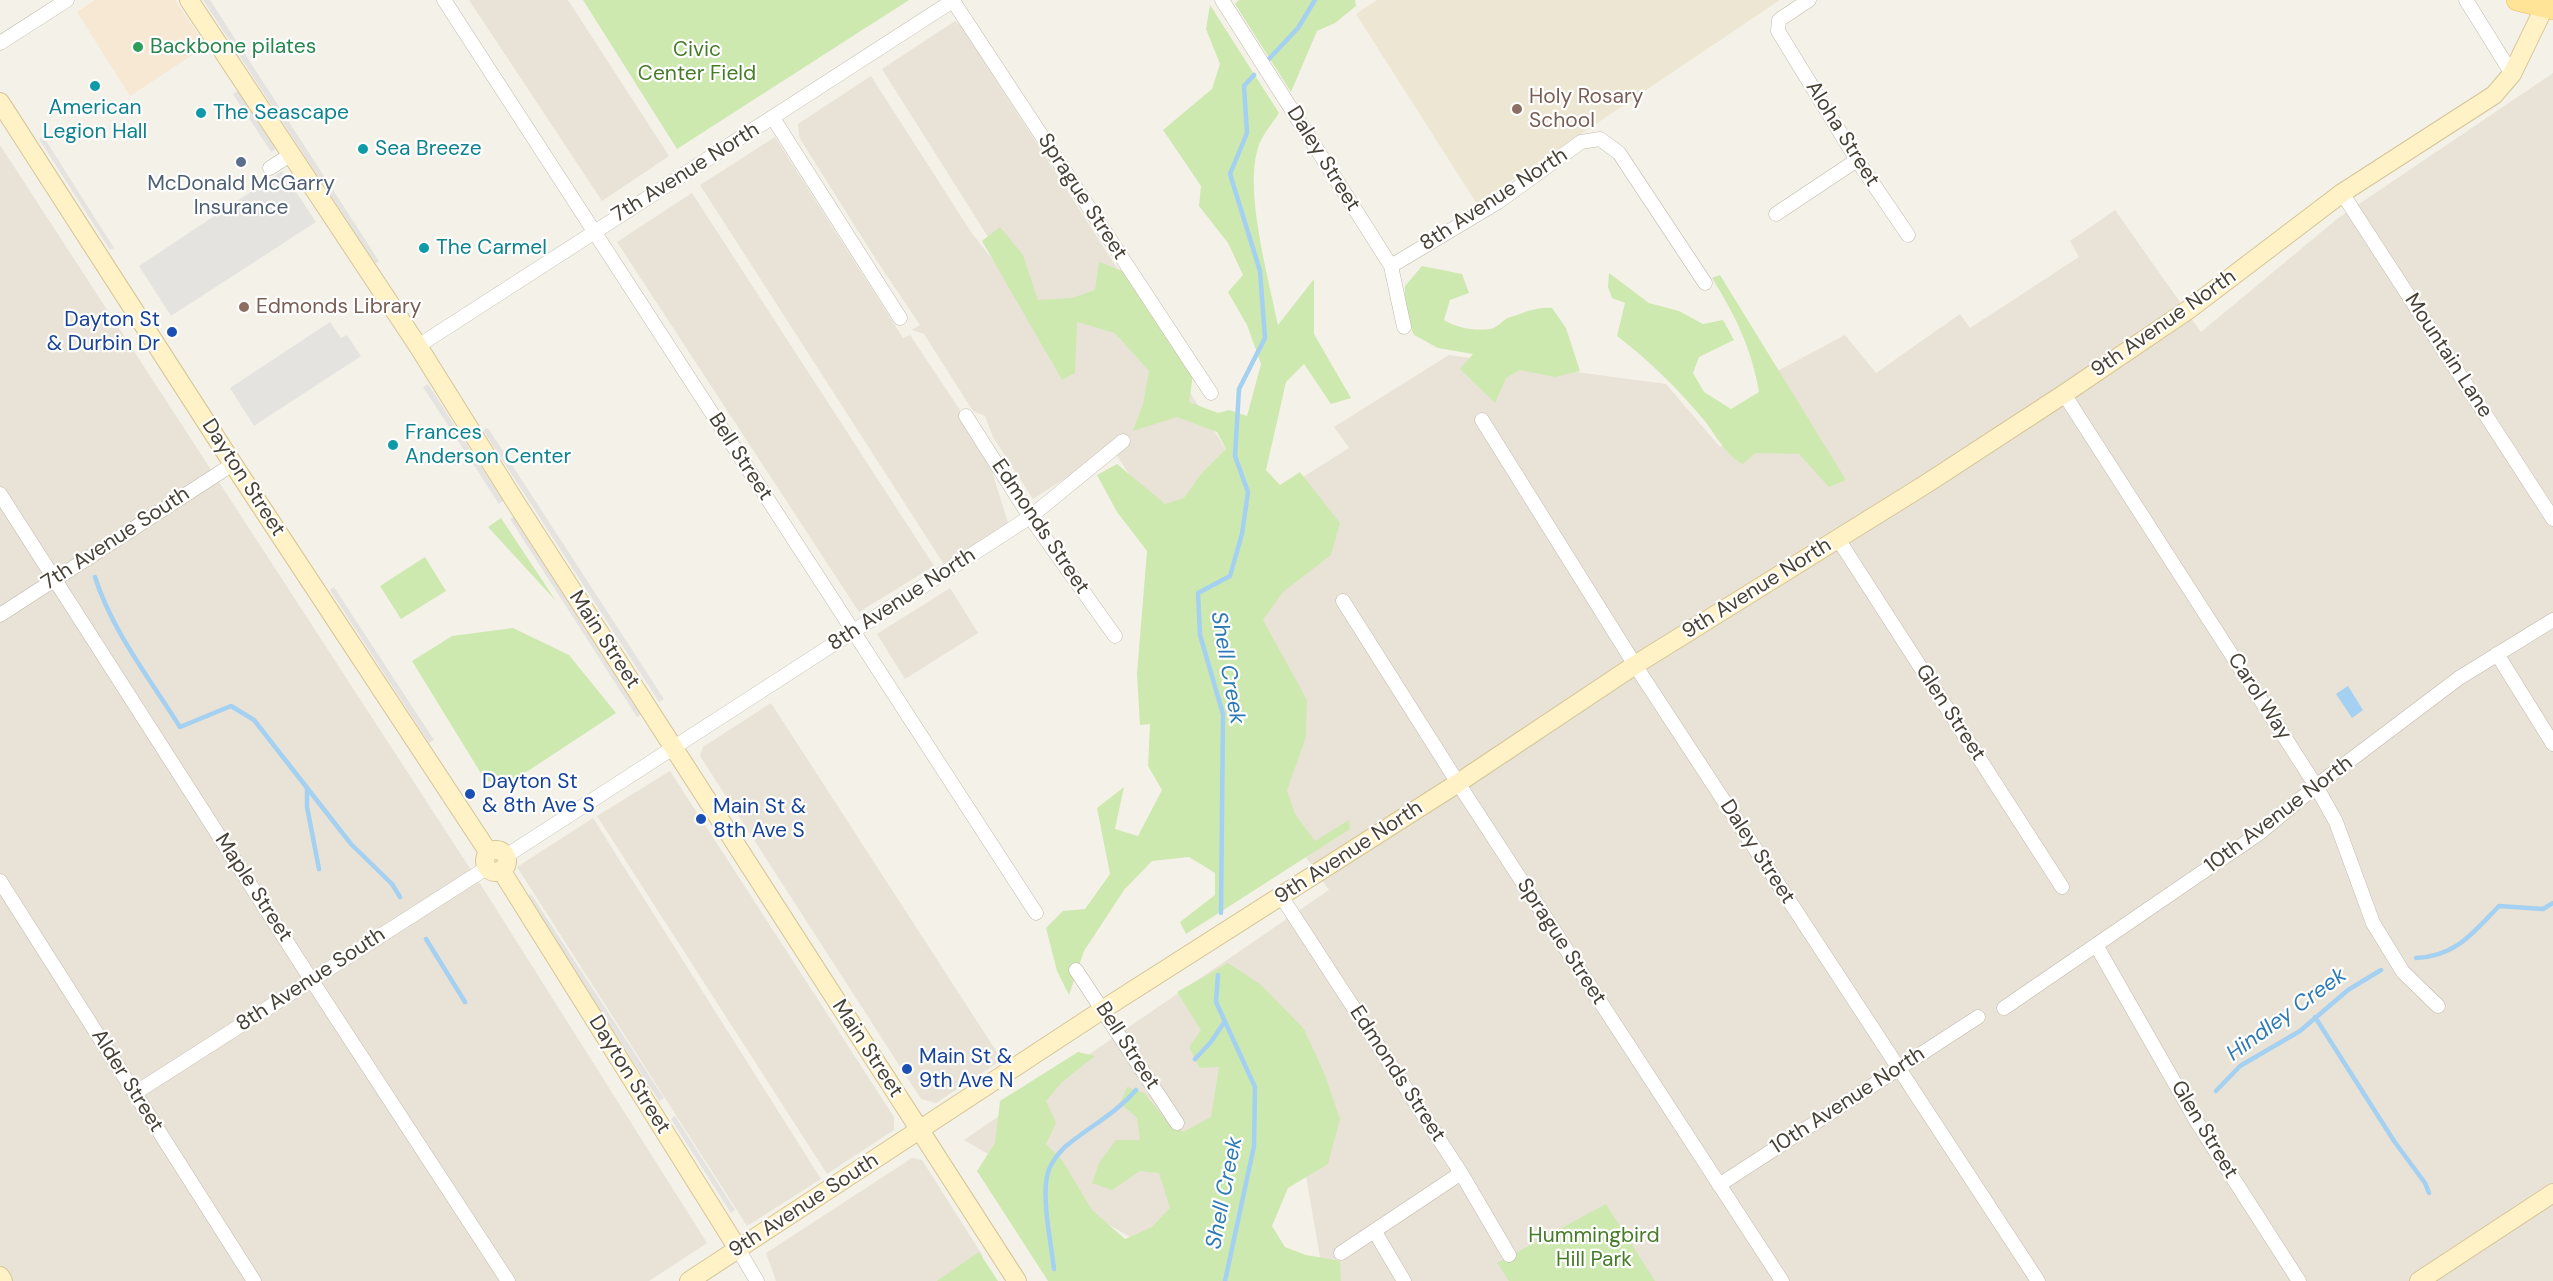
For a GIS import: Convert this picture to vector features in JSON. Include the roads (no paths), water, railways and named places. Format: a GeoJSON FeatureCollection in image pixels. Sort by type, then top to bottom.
{"type":"FeatureCollection","features":[{"type":"Feature","properties":{"kind":"main road"},"geometry":{"type":"LineString","coordinates":[[2517,0],[2548,9]]}},
{"type":"Feature","properties":{"kind":"street"},"geometry":{"type":"LineString","coordinates":[[0,43],[67,0]]}},
{"type":"Feature","properties":{"kind":"street","name":"Main Street"},"geometry":{"type":"LineString","coordinates":[[189,0],[418,346],[516,503],[1017,1281]]}},
{"type":"Feature","properties":{"kind":"street","name":"Bell Street"},"geometry":{"type":"LineString","coordinates":[[444,0],[592,233],[855,631],[1036,914]]}},
{"type":"Feature","properties":{"kind":"street","name":"7th Avenue North"},"geometry":{"type":"LineString","coordinates":[[418,346],[954,0]]}},
{"type":"Feature","properties":{"kind":"street","name":"Sprague Street"},"geometry":{"type":"LineString","coordinates":[[954,0],[1210,393]]}},
{"type":"Feature","properties":{"kind":"street","name":"Daley Street"},"geometry":{"type":"LineString","coordinates":[[1222,0],[1391,266],[1404,327]]}},
{"type":"Feature","properties":{"kind":"street","name":"Aloha Street"},"geometry":{"type":"LineString","coordinates":[[1809,0],[1779,20],[1778,31],[1857,160],[1908,235]]}},
{"type":"Feature","properties":{"kind":"street"},"geometry":{"type":"LineString","coordinates":[[2466,0],[2512,74]]}},
{"type":"Feature","properties":{"kind":"street","name":"9th Avenue North"},"geometry":{"type":"LineString","coordinates":[[919,1130],[1102,1010],[1458,783],[1635,665],[1838,540],[2064,394],[2188,310],[2342,193],[2494,94],[2512,74],[2548,9]]}},
{"type":"Feature","properties":{"kind":"street","name":"Dayton Street"},"geometry":{"type":"LineString","coordinates":[[0,102],[233,464],[496,862],[757,1281]]}},
{"type":"Feature","properties":{"kind":"street"},"geometry":{"type":"LineString","coordinates":[[773,118],[900,318]]}},
{"type":"Feature","properties":{"kind":"street","name":"8th Avenue North"},"geometry":{"type":"LineString","coordinates":[[1391,266],[1498,202],[1581,142],[1600,140],[1619,153],[1705,283]]}},
{"type":"Feature","properties":{"kind":"street"},"geometry":{"type":"LineString","coordinates":[[270,168],[290,154]]}},
{"type":"Feature","properties":{"kind":"street"},"geometry":{"type":"LineString","coordinates":[[1776,213],[1857,160]]}},
{"type":"Feature","properties":{"kind":"street","name":"Mountain Lane"},"geometry":{"type":"LineString","coordinates":[[2342,193],[2553,519]]}},
{"type":"Feature","properties":{"kind":"street","name":"Carol Way"},"geometry":{"type":"LineString","coordinates":[[2064,394],[2316,786],[2336,822],[2373,923],[2403,972],[2438,1006]]}},
{"type":"Feature","properties":{"kind":"street","name":"Edmonds Street"},"geometry":{"type":"LineString","coordinates":[[966,416],[1030,517],[1115,636]]}},
{"type":"Feature","properties":{"kind":"street","name":"Daley Street"},"geometry":{"type":"LineString","coordinates":[[1482,420],[1635,665],[2038,1281]]}},
{"type":"Feature","properties":{"kind":"street","name":"8th Avenue North"},"geometry":{"type":"LineString","coordinates":[[673,747],[1030,517],[1123,441]]}},
{"type":"Feature","properties":{"kind":"street","name":"7th Avenue South"},"geometry":{"type":"LineString","coordinates":[[0,615],[233,464]]}},
{"type":"Feature","properties":{"kind":"street","name":"Maple Street"},"geometry":{"type":"LineString","coordinates":[[0,494],[508,1281]]}},
{"type":"Feature","properties":{"kind":"street","name":"Glen Street"},"geometry":{"type":"LineString","coordinates":[[1838,540],[2062,887]]}},
{"type":"Feature","properties":{"kind":"street","name":"Sprague Street"},"geometry":{"type":"LineString","coordinates":[[1343,601],[1458,783],[1782,1281]]}},
{"type":"Feature","properties":{"kind":"street","name":"10th Avenue North"},"geometry":{"type":"LineString","coordinates":[[2004,1008],[2261,832],[2316,786],[2460,678],[2553,620]]}},
{"type":"Feature","properties":{"kind":"street"},"geometry":{"type":"LineString","coordinates":[[2497,654],[2553,744]]}},
{"type":"Feature","properties":{"kind":"street","name":"8th Avenue South"},"geometry":{"type":"LineString","coordinates":[[135,1093],[673,747]]}},
{"type":"Feature","properties":{"kind":"street","name":"Alder Street"},"geometry":{"type":"LineString","coordinates":[[0,881],[254,1281]]}},
{"type":"Feature","properties":{"kind":"street","name":"Edmonds Street"},"geometry":{"type":"LineString","coordinates":[[1281,896],[1461,1173],[1509,1255]]}},
{"type":"Feature","properties":{"kind":"street","name":"Glen Street"},"geometry":{"type":"LineString","coordinates":[[2097,945],[2197,1122],[2299,1281]]}},
{"type":"Feature","properties":{"kind":"street","name":"Bell Street"},"geometry":{"type":"LineString","coordinates":[[1076,970],[1177,1122]]}},
{"type":"Feature","properties":{"kind":"street","name":"10th Avenue North"},"geometry":{"type":"LineString","coordinates":[[1719,1185],[1978,1017]]}},
{"type":"Feature","properties":{"kind":"street","name":"9th Avenue South"},"geometry":{"type":"LineString","coordinates":[[689,1281],[919,1130]]}},
{"type":"Feature","properties":{"kind":"street"},"geometry":{"type":"LineString","coordinates":[[1341,1253],[1461,1173]]}},
{"type":"Feature","properties":{"kind":"street"},"geometry":{"type":"LineString","coordinates":[[2418,1281],[2553,1193]]}},
{"type":"Feature","properties":{"kind":"street"},"geometry":{"type":"LineString","coordinates":[[1375,1232],[1404,1281]]}},
{"type":"Feature","properties":{"kind":"street"},"geometry":{"type":"LineString","coordinates":[[0,1276],[3,1281]]}},
{"type":"Feature","properties":{"kind":"water"},"geometry":{"type":"Polygon","coordinates":[[[2348,686],[2363,710],[2352,718],[2336,694],[2348,686]]]}},
{"type":"Feature","properties":{"kind":"waterway","name":"Shell Creek"},"geometry":{"type":"LineString","coordinates":[[1268,60],[1298,28],[1315,0]]}},
{"type":"Feature","properties":{"kind":"waterway","name":"Shell Creek"},"geometry":{"type":"LineString","coordinates":[[1221,913],[1223,714],[1200,635],[1198,593],[1230,576],[1242,534],[1248,492],[1235,456],[1239,389],[1265,338],[1260,271],[1230,174],[1247,133],[1244,86],[1254,75]]}},
{"type":"Feature","properties":{"kind":"waterway"},"geometry":{"type":"LineString","coordinates":[[95,577],[121,636],[180,727],[231,706],[254,720],[351,844],[392,884],[400,897]]}},
{"type":"Feature","properties":{"kind":"waterway"},"geometry":{"type":"LineString","coordinates":[[307,789],[307,807],[319,869]]}},
{"type":"Feature","properties":{"kind":"waterway","name":"Hindley Creek"},"geometry":{"type":"LineString","coordinates":[[2416,958],[2442,953],[2453,948],[2472,934],[2499,906],[2543,909],[2553,903]]}},
{"type":"Feature","properties":{"kind":"waterway"},"geometry":{"type":"LineString","coordinates":[[426,939],[465,1002]]}},
{"type":"Feature","properties":{"kind":"waterway","name":"Hindley Creek"},"geometry":{"type":"LineString","coordinates":[[2216,1091],[2240,1066],[2300,1031],[2348,990],[2381,970]]}},
{"type":"Feature","properties":{"kind":"waterway","name":"Shell Creek"},"geometry":{"type":"LineString","coordinates":[[1218,975],[1216,1002],[1255,1087],[1254,1146],[1225,1281]]}},
{"type":"Feature","properties":{"kind":"waterway"},"geometry":{"type":"LineString","coordinates":[[2315,1017],[2394,1141],[2425,1183],[2429,1193]]}},
{"type":"Feature","properties":{"kind":"waterway"},"geometry":{"type":"LineString","coordinates":[[1195,1059],[1211,1042],[1225,1021]]}},
{"type":"Feature","properties":{"kind":"waterway"},"geometry":{"type":"LineString","coordinates":[[1054,1269],[1046,1198],[1050,1166],[1067,1145],[1113,1111],[1136,1090]]}},
{"type":"Feature","properties":{"kind":"place","name":"Backbone pilates"},"geometry":{"type":"Point","coordinates":[138,47]}},
{"type":"Feature","properties":{"kind":"place","name":"American Legion Hall"},"geometry":{"type":"Point","coordinates":[95,86]}},
{"type":"Feature","properties":{"kind":"place","name":"Holy Rosary School"},"geometry":{"type":"Point","coordinates":[1517,109]}},
{"type":"Feature","properties":{"kind":"place","name":"The Seascape"},"geometry":{"type":"Point","coordinates":[201,113]}},
{"type":"Feature","properties":{"kind":"place","name":"Sea Breeze"},"geometry":{"type":"Point","coordinates":[363,149]}},
{"type":"Feature","properties":{"kind":"place","name":"McDonald McGarry Insurance"},"geometry":{"type":"Point","coordinates":[241,162]}},
{"type":"Feature","properties":{"kind":"place","name":"The Carmel"},"geometry":{"type":"Point","coordinates":[424,248]}},
{"type":"Feature","properties":{"kind":"place","name":"Edmonds Library"},"geometry":{"type":"Point","coordinates":[244,307]}},
{"type":"Feature","properties":{"kind":"place","name":"Dayton St & Durbin Dr"},"geometry":{"type":"Point","coordinates":[172,332]}},
{"type":"Feature","properties":{"kind":"place","name":"Frances Anderson Center"},"geometry":{"type":"Point","coordinates":[393,445]}},
{"type":"Feature","properties":{"kind":"place","name":"Dayton St & 8th Ave S"},"geometry":{"type":"Point","coordinates":[470,794]}},
{"type":"Feature","properties":{"kind":"place","name":"Main St & 8th Ave S"},"geometry":{"type":"Point","coordinates":[701,819]}},
{"type":"Feature","properties":{"kind":"place","name":"Main St & 9th Ave N"},"geometry":{"type":"Point","coordinates":[907,1069]}},
{"type":"Feature","properties":{"kind":"park label","name":"Civic Center Field"},"geometry":{"type":"Point","coordinates":[697,62]}},
{"type":"Feature","properties":{"kind":"park label","name":"Hummingbird Hill Park"},"geometry":{"type":"Point","coordinates":[1594,1248]}}]}
